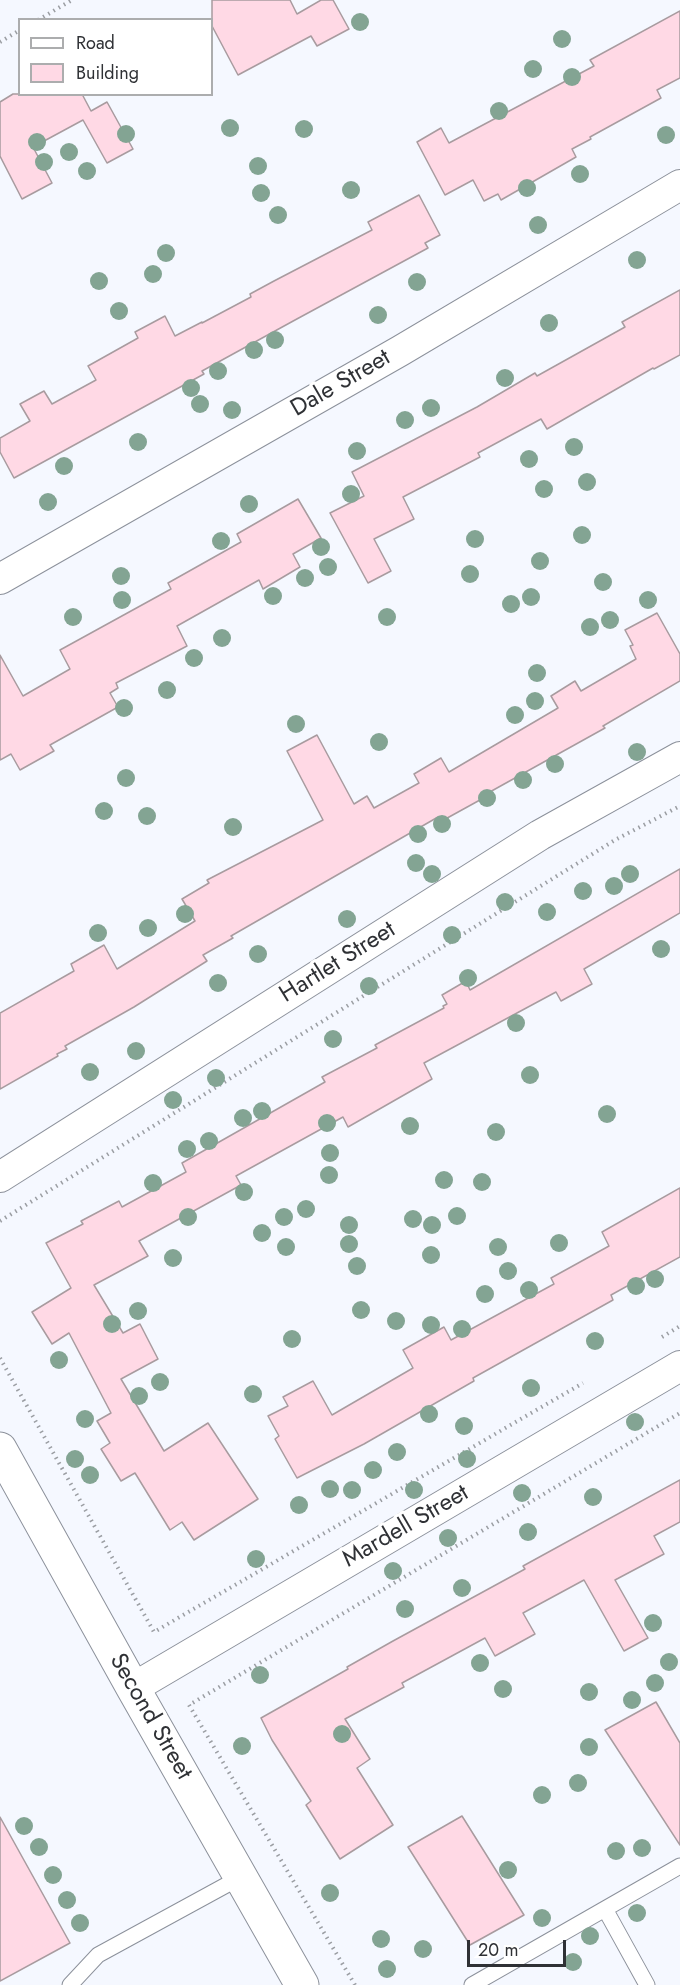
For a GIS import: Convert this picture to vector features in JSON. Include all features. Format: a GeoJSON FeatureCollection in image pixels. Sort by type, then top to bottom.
{"type":"FeatureCollection","features":[{"type":"Feature","properties":{"kind":"street","name":"Dale Street"},"geometry":{"type":"LineString","coordinates":[[0,579],[400,351],[680,185]]}},
{"type":"Feature","properties":{"kind":"street","name":"Hartlet Street"},"geometry":{"type":"LineString","coordinates":[[0,1177],[540,835],[680,757]]}},
{"type":"Feature","properties":{"kind":"street","name":"Mardell Street"},"geometry":{"type":"LineString","coordinates":[[133,1688],[680,1366]]}},
{"type":"Feature","properties":{"kind":"street","name":"Second Street"},"geometry":{"type":"LineString","coordinates":[[0,1449],[302,1985]]}},
{"type":"Feature","properties":{"kind":"lane"},"geometry":{"type":"LineString","coordinates":[[472,1985],[680,1866]]}},
{"type":"Feature","properties":{"kind":"lane"},"geometry":{"type":"LineString","coordinates":[[70,1985],[98,1955],[241,1877]]}},
{"type":"Feature","properties":{"kind":"lane"},"geometry":{"type":"LineString","coordinates":[[604,1909],[647,1985]]}},
{"type":"Feature","properties":{"kind":"path"},"geometry":{"type":"LineString","coordinates":[[41,18],[72,0]]}},
{"type":"Feature","properties":{"kind":"path"},"geometry":{"type":"LineString","coordinates":[[0,42],[18,31]]}},
{"type":"Feature","properties":{"kind":"path"},"geometry":{"type":"LineString","coordinates":[[0,1221],[615,840],[680,806]]}},
{"type":"Feature","properties":{"kind":"path"},"geometry":{"type":"LineString","coordinates":[[659,1338],[680,1326]]}},
{"type":"Feature","properties":{"kind":"path"},"geometry":{"type":"LineString","coordinates":[[0,1358],[154,1632],[587,1380]]}},
{"type":"Feature","properties":{"kind":"path"},"geometry":{"type":"LineString","coordinates":[[355,1985],[189,1705],[680,1413]]}},
{"type":"Feature","properties":{"kind":"building"},"geometry":{"type":"Polygon","coordinates":[[[212,0],[290,0],[297,14],[321,0],[333,0],[349,29],[317,46],[311,36],[238,75],[213,28],[212,0]]]}},
{"type":"Feature","properties":{"kind":"building"},"geometry":{"type":"Polygon","coordinates":[[[680,11],[680,78],[657,90],[661,98],[590,137],[591,139],[572,149],[576,157],[501,200],[498,194],[484,201],[473,180],[445,195],[417,142],[441,128],[449,143],[594,66],[590,60],[680,11]]]}},
{"type":"Feature","properties":{"kind":"building"},"geometry":{"type":"Polygon","coordinates":[[[13,94],[18,94],[18,96],[83,96],[91,111],[107,102],[133,149],[107,163],[83,120],[33,147],[52,183],[22,199],[0,156],[0,102],[13,94]]]}},
{"type":"Feature","properties":{"kind":"building"},"geometry":{"type":"Polygon","coordinates":[[[419,195],[440,235],[425,243],[428,248],[202,371],[204,374],[14,478],[0,452],[0,438],[30,421],[20,404],[44,391],[52,404],[96,380],[88,366],[138,338],[135,332],[165,316],[175,336],[202,323],[251,297],[250,294],[372,230],[368,222],[419,195]]]}},
{"type":"Feature","properties":{"kind":"building"},"geometry":{"type":"Polygon","coordinates":[[[680,290],[680,355],[547,429],[541,419],[478,453],[480,457],[403,497],[414,519],[374,539],[391,571],[368,583],[330,513],[364,496],[352,472],[477,407],[535,373],[537,376],[625,327],[622,322],[680,290]]]}},
{"type":"Feature","properties":{"kind":"building"},"geometry":{"type":"Polygon","coordinates":[[[298,499],[321,538],[293,554],[300,567],[263,589],[259,580],[177,626],[187,646],[116,683],[118,688],[110,693],[118,707],[50,745],[54,751],[20,770],[11,754],[0,760],[0,655],[23,696],[70,669],[60,650],[171,589],[168,583],[241,542],[237,534],[298,499]]]}},
{"type":"Feature","properties":{"kind":"building"},"geometry":{"type":"Polygon","coordinates":[[[657,613],[680,654],[680,681],[603,726],[605,728],[488,793],[489,795],[440,822],[438,817],[231,936],[233,938],[203,955],[207,961],[134,1007],[65,1046],[67,1049],[57,1054],[58,1056],[0,1089],[0,1013],[74,971],[71,964],[104,945],[117,969],[195,921],[182,899],[209,883],[207,880],[323,820],[287,751],[317,735],[354,804],[367,796],[374,808],[419,783],[414,774],[441,758],[449,772],[558,708],[551,696],[575,681],[581,691],[636,659],[630,646],[633,645],[625,630],[657,613]]]}},
{"type":"Feature","properties":{"kind":"building"},"geometry":{"type":"Polygon","coordinates":[[[680,869],[680,913],[584,969],[592,984],[561,1001],[556,992],[424,1063],[432,1079],[348,1127],[343,1117],[236,1176],[241,1185],[139,1241],[148,1256],[94,1285],[123,1333],[140,1324],[158,1359],[121,1379],[164,1451],[208,1423],[258,1499],[194,1540],[182,1522],[170,1530],[135,1473],[121,1481],[101,1449],[110,1443],[97,1421],[111,1413],[69,1333],[52,1344],[32,1312],[71,1288],[46,1243],[83,1224],[81,1221],[119,1201],[122,1207],[186,1172],[182,1163],[325,1082],[322,1077],[377,1048],[375,1045],[444,1008],[443,1006],[447,1004],[442,995],[466,981],[470,990],[680,869]]]}},
{"type":"Feature","properties":{"kind":"building"},"geometry":{"type":"Polygon","coordinates":[[[680,1188],[680,1257],[611,1295],[613,1300],[473,1378],[474,1381],[364,1444],[297,1478],[275,1439],[279,1436],[268,1416],[288,1406],[283,1397],[313,1381],[332,1415],[413,1368],[403,1350],[444,1327],[451,1340],[554,1284],[551,1278],[609,1246],[602,1232],[680,1188]]]}},
{"type":"Feature","properties":{"kind":"building"},"geometry":{"type":"Polygon","coordinates":[[[680,1480],[680,1522],[654,1536],[664,1554],[615,1580],[648,1638],[624,1651],[584,1580],[523,1613],[535,1634],[495,1656],[485,1638],[402,1683],[404,1687],[345,1719],[370,1759],[357,1768],[393,1825],[340,1859],[306,1805],[311,1801],[272,1740],[261,1718],[393,1641],[525,1569],[523,1566],[680,1480]]]}},
{"type":"Feature","properties":{"kind":"building"},"geometry":{"type":"Polygon","coordinates":[[[656,1702],[680,1743],[680,1845],[605,1730],[656,1702]]]}},
{"type":"Feature","properties":{"kind":"building"},"geometry":{"type":"Polygon","coordinates":[[[462,1816],[524,1915],[470,1945],[408,1847],[462,1816]]]}},
{"type":"Feature","properties":{"kind":"building"},"geometry":{"type":"Polygon","coordinates":[[[0,1817],[70,1943],[0,1981],[0,1817]]]}}]}
